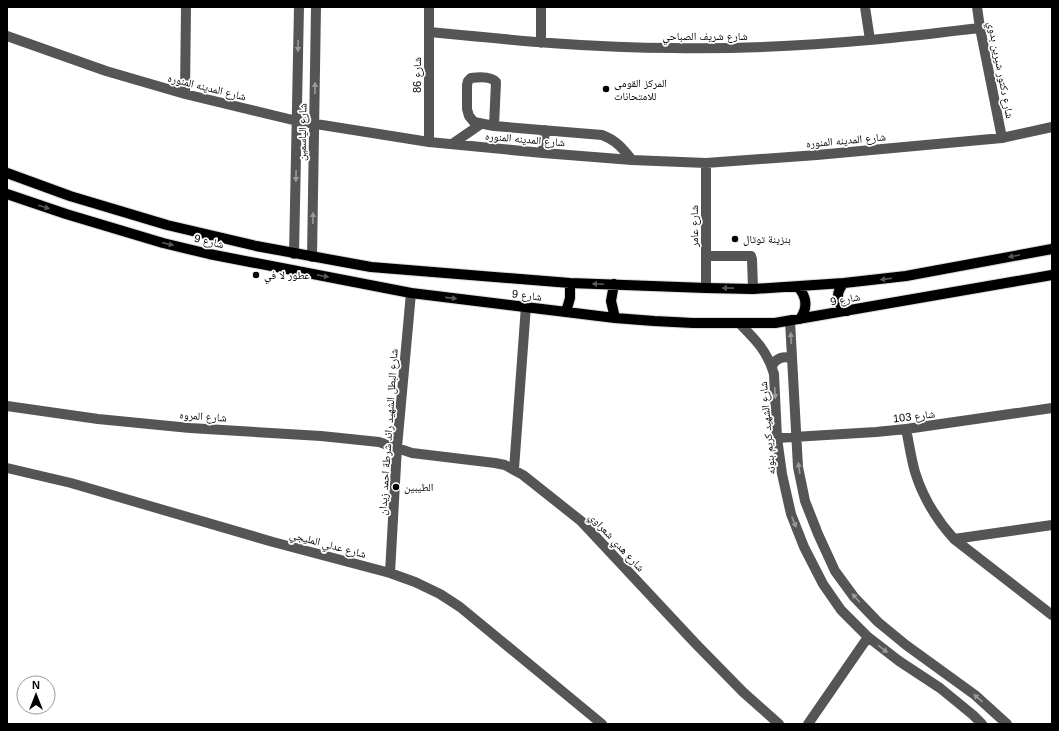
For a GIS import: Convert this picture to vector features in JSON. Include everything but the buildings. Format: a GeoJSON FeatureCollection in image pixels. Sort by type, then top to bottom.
{"type":"FeatureCollection","features":[{"type":"Feature","properties":{"kind":"main road","name":"شارع 9"},"geometry":{"type":"LineString","coordinates":[[7,173],[70,196],[167,225],[294,254],[371,267],[570,283],[753,289],[844,284],[906,276],[1052,249]]}},
{"type":"Feature","properties":{"kind":"main road","name":"شارع 9"},"geometry":{"type":"LineString","coordinates":[[7,194],[66,214],[163,243],[209,254],[411,294],[526,306],[615,318],[693,323],[775,324],[1052,275]]}},
{"type":"Feature","properties":{"kind":"main road"},"geometry":{"type":"LineString","coordinates":[[566,312],[570,298],[570,283]]}},
{"type":"Feature","properties":{"kind":"main road"},"geometry":{"type":"LineString","coordinates":[[614,284],[612,302],[615,318]]}},
{"type":"Feature","properties":{"kind":"main road"},"geometry":{"type":"LineString","coordinates":[[844,284],[841,287],[838,296],[840,305],[847,311]]}},
{"type":"Feature","properties":{"kind":"main road"},"geometry":{"type":"LineString","coordinates":[[795,320],[805,310],[804,295],[798,287]]}},
{"type":"Feature","properties":{"kind":"street"},"geometry":{"type":"LineString","coordinates":[[185,94],[186,7]]}},
{"type":"Feature","properties":{"kind":"street","name":"شارع الياسمين"},"geometry":{"type":"LineString","coordinates":[[294,254],[299,7]]}},
{"type":"Feature","properties":{"kind":"street","name":"شارع الياسمين"},"geometry":{"type":"LineString","coordinates":[[312,257],[316,7]]}},
{"type":"Feature","properties":{"kind":"street","name":"شارع 86"},"geometry":{"type":"LineString","coordinates":[[429,7],[429,142]]}},
{"type":"Feature","properties":{"kind":"street"},"geometry":{"type":"LineString","coordinates":[[541,7],[541,43]]}},
{"type":"Feature","properties":{"kind":"street"},"geometry":{"type":"LineString","coordinates":[[865,7],[870,40]]}},
{"type":"Feature","properties":{"kind":"street","name":"شارع دكتور شيرين بدوي"},"geometry":{"type":"LineString","coordinates":[[977,7],[1002,138]]}},
{"type":"Feature","properties":{"kind":"street","name":"شارع شريف الصباحي"},"geometry":{"type":"LineString","coordinates":[[429,32],[541,43],[607,47],[739,48],[870,40],[980,28]]}},
{"type":"Feature","properties":{"kind":"street","name":"شارع المدينه المنوره"},"geometry":{"type":"LineString","coordinates":[[7,36],[106,71],[185,94],[297,122],[429,142],[543,153],[632,160],[706,163],[817,155],[1002,138],[1052,127]]}},
{"type":"Feature","properties":{"kind":"street"},"geometry":{"type":"LineString","coordinates":[[494,126],[496,82],[493,79],[471,78],[468,81],[467,109],[469,116],[474,122],[494,126],[602,135],[611,138],[618,143],[632,160]]}},
{"type":"Feature","properties":{"kind":"street"},"geometry":{"type":"LineString","coordinates":[[452,144],[481,124]]}},
{"type":"Feature","properties":{"kind":"street"},"geometry":{"type":"LineString","coordinates":[[543,153],[545,130]]}},
{"type":"Feature","properties":{"kind":"street","name":"شارع عامر"},"geometry":{"type":"LineString","coordinates":[[706,163],[706,288]]}},
{"type":"Feature","properties":{"kind":"street"},"geometry":{"type":"LineString","coordinates":[[706,256],[751,256],[753,289]]}},
{"type":"Feature","properties":{"kind":"street","name":"شارع البطل الشهيد رائد شرطة احمد زيدان"},"geometry":{"type":"LineString","coordinates":[[390,573],[397,447],[411,294]]}},
{"type":"Feature","properties":{"kind":"street"},"geometry":{"type":"LineString","coordinates":[[514,469],[526,306]]}},
{"type":"Feature","properties":{"kind":"street"},"geometry":{"type":"LineString","coordinates":[[795,320],[792,359],[798,466],[805,501],[835,571],[854,597],[878,622],[906,645],[975,695],[1007,724]]}},
{"type":"Feature","properties":{"kind":"street","name":"شارع الشهيد كريم بنونه"},"geometry":{"type":"LineString","coordinates":[[740,324],[761,345],[772,366],[774,374],[777,438],[782,474],[791,514],[804,547],[823,584],[841,610],[868,637],[899,662],[940,688],[982,724]]}},
{"type":"Feature","properties":{"kind":"street"},"geometry":{"type":"LineString","coordinates":[[772,366],[776,361],[782,358],[792,359]]}},
{"type":"Feature","properties":{"kind":"street","name":"شارع المروه"},"geometry":{"type":"LineString","coordinates":[[7,406],[190,428],[321,436],[374,441],[397,447]]}},
{"type":"Feature","properties":{"kind":"street","name":"شارع 103"},"geometry":{"type":"LineString","coordinates":[[777,438],[906,429],[1052,408]]}},
{"type":"Feature","properties":{"kind":"street"},"geometry":{"type":"LineString","coordinates":[[906,429],[915,472],[927,502],[941,524],[954,539],[1052,615]]}},
{"type":"Feature","properties":{"kind":"street","name":"شارع هدي شعراوي"},"geometry":{"type":"LineString","coordinates":[[397,447],[412,453],[495,463],[514,469],[532,482],[581,521],[695,643],[743,692],[779,724]]}},
{"type":"Feature","properties":{"kind":"street","name":"شارع عدلي المليجي"},"geometry":{"type":"LineString","coordinates":[[7,468],[71,483],[273,542],[390,573],[415,582],[460,606],[602,724]]}},
{"type":"Feature","properties":{"kind":"street"},"geometry":{"type":"LineString","coordinates":[[954,539],[1052,525]]}},
{"type":"Feature","properties":{"kind":"street"},"geometry":{"type":"LineString","coordinates":[[808,724],[868,637]]}},
{"type":"Feature","properties":{"kind":"place","name":"المركز القومى للامتحانات"},"geometry":{"type":"Point","coordinates":[606,89]}},
{"type":"Feature","properties":{"kind":"place","name":"بنزينة توتال"},"geometry":{"type":"Point","coordinates":[735,239]}},
{"type":"Feature","properties":{"kind":"place","name":"عطور لا في"},"geometry":{"type":"Point","coordinates":[256,275]}},
{"type":"Feature","properties":{"kind":"place","name":"الطيبين"},"geometry":{"type":"Point","coordinates":[396,487]}}]}
